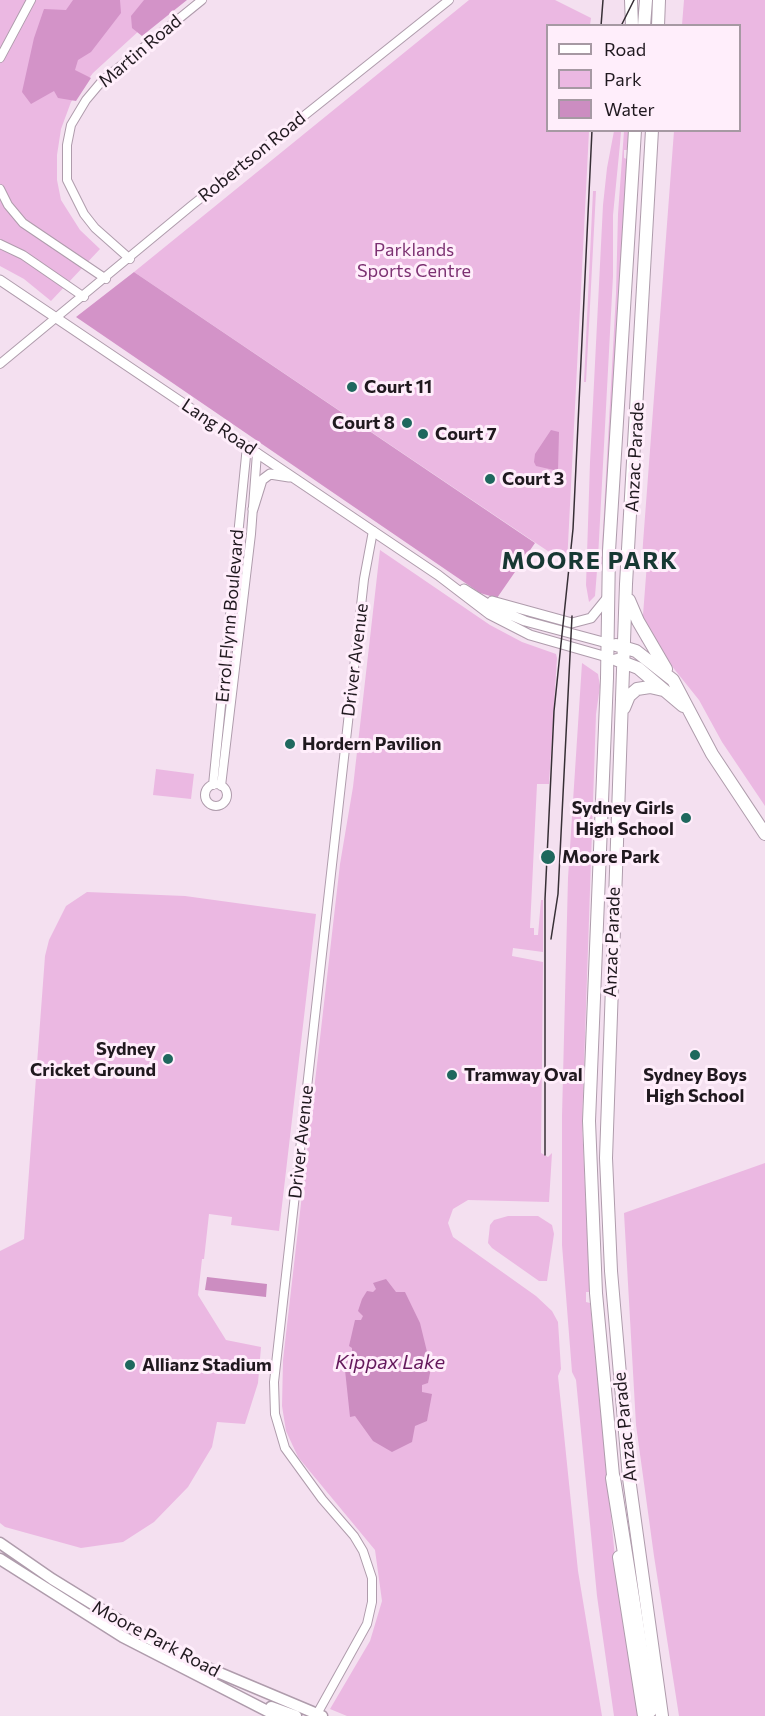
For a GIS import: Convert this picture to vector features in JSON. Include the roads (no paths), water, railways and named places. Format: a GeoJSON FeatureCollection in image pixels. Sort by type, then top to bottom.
{"type":"FeatureCollection","features":[{"type":"Feature","properties":{"kind":"highway"},"geometry":{"type":"LineString","coordinates":[[613,1478],[652,1714]]}},
{"type":"Feature","properties":{"kind":"main road"},"geometry":{"type":"LineString","coordinates":[[631,0],[632,24]]}},
{"type":"Feature","properties":{"kind":"main road"},"geometry":{"type":"LineString","coordinates":[[644,24],[646,0]]}},
{"type":"Feature","properties":{"kind":"main road"},"geometry":{"type":"LineString","coordinates":[[658,24],[659,0]]}},
{"type":"Feature","properties":{"kind":"main road","name":"Anzac Parade"},"geometry":{"type":"LineString","coordinates":[[613,1478],[596,1293],[590,1156],[608,597],[635,132]]}},
{"type":"Feature","properties":{"kind":"main road","name":"Anzac Parade"},"geometry":{"type":"LineString","coordinates":[[652,132],[626,584],[607,1084],[606,1178],[611,1271],[652,1714]]}},
{"type":"Feature","properties":{"kind":"main road"},"geometry":{"type":"LineString","coordinates":[[626,584],[633,612],[673,680],[685,707],[725,776],[765,834]]}},
{"type":"Feature","properties":{"kind":"main road"},"geometry":{"type":"LineString","coordinates":[[607,643],[624,646],[652,662],[673,680]]}},
{"type":"Feature","properties":{"kind":"main road"},"geometry":{"type":"LineString","coordinates":[[607,657],[638,668],[685,707]]}},
{"type":"Feature","properties":{"kind":"main road"},"geometry":{"type":"LineString","coordinates":[[622,713],[629,696],[637,689],[663,690]]}},
{"type":"Feature","properties":{"kind":"main road","name":"Moore Park Road"},"geometry":{"type":"LineString","coordinates":[[2,1551],[98,1609],[221,1689],[277,1716]]}},
{"type":"Feature","properties":{"kind":"main road","name":"Moore Park Road"},"geometry":{"type":"LineString","coordinates":[[161,1651],[318,1715]]}},
{"type":"Feature","properties":{"kind":"main road"},"geometry":{"type":"LineString","coordinates":[[221,1689],[296,1716]]}},
{"type":"Feature","properties":{"kind":"street"},"geometry":{"type":"LineString","coordinates":[[0,58],[31,0]]}},
{"type":"Feature","properties":{"kind":"street","name":"Martin Road"},"geometry":{"type":"LineString","coordinates":[[130,259],[95,228],[84,214],[67,180],[67,145],[71,125],[86,100],[102,81],[202,0]]}},
{"type":"Feature","properties":{"kind":"street"},"geometry":{"type":"LineString","coordinates":[[434,0],[440,7]]}},
{"type":"Feature","properties":{"kind":"street","name":"Robertson Road"},"geometry":{"type":"LineString","coordinates":[[0,364],[106,279],[191,206],[449,0]]}},
{"type":"Feature","properties":{"kind":"street"},"geometry":{"type":"LineString","coordinates":[[0,189],[8,205],[23,223],[84,267],[106,279]]}},
{"type":"Feature","properties":{"kind":"street"},"geometry":{"type":"LineString","coordinates":[[0,244],[23,255],[84,297]]}},
{"type":"Feature","properties":{"kind":"street","name":"Lang Road"},"geometry":{"type":"LineString","coordinates":[[0,280],[438,575],[482,609],[516,629],[544,640],[607,657]]}},
{"type":"Feature","properties":{"kind":"street","name":"Errol Flynn Boulevard"},"geometry":{"type":"LineString","coordinates":[[247,446],[217,786],[253,509],[257,453]]}},
{"type":"Feature","properties":{"kind":"street"},"geometry":{"type":"LineString","coordinates":[[253,509],[260,482],[267,476],[275,474],[294,478]]}},
{"type":"Feature","properties":{"kind":"street","name":"Driver Avenue"},"geometry":{"type":"LineString","coordinates":[[318,1715],[367,1624],[372,1602],[372,1578],[363,1551],[354,1536],[322,1500],[285,1448],[275,1414],[274,1382],[363,591],[373,531]]}},
{"type":"Feature","properties":{"kind":"street","name":"Lang Road"},"geometry":{"type":"LineString","coordinates":[[438,575],[503,612],[525,621],[607,643]]}},
{"type":"Feature","properties":{"kind":"street"},"geometry":{"type":"LineString","coordinates":[[476,596],[572,623],[591,618],[608,597]]}},
{"type":"Feature","properties":{"kind":"water"},"geometry":{"type":"Polygon","coordinates":[[[207,1277],[267,1284],[266,1297],[205,1290],[207,1277]]]}},
{"type":"Feature","properties":{"kind":"water","name":"Kippax Lake"},"geometry":{"type":"Polygon","coordinates":[[[386,1279],[396,1292],[405,1292],[420,1323],[431,1368],[428,1383],[422,1385],[422,1392],[432,1394],[427,1421],[415,1426],[412,1442],[392,1452],[373,1441],[355,1416],[350,1417],[345,1370],[346,1354],[352,1353],[352,1348],[349,1346],[355,1320],[361,1320],[363,1316],[358,1311],[362,1299],[367,1291],[373,1292],[376,1289],[373,1283],[386,1279]]]}},
{"type":"Feature","properties":{"kind":"tram line"},"geometry":{"type":"LineString","coordinates":[[601,24],[603,0]]}},
{"type":"Feature","properties":{"kind":"tram line"},"geometry":{"type":"LineString","coordinates":[[622,24],[634,0]]}},
{"type":"Feature","properties":{"kind":"tram line"},"geometry":{"type":"LineString","coordinates":[[545,1155],[545,899],[554,711],[573,529],[592,132]]}},
{"type":"Feature","properties":{"kind":"tram line"},"geometry":{"type":"LineString","coordinates":[[551,939],[558,894],[572,616]]}},
{"type":"Feature","properties":{"kind":"place","name":"Court 11"},"geometry":{"type":"Point","coordinates":[352,387]}},
{"type":"Feature","properties":{"kind":"place","name":"Court 8"},"geometry":{"type":"Point","coordinates":[407,423]}},
{"type":"Feature","properties":{"kind":"place","name":"Court 7"},"geometry":{"type":"Point","coordinates":[423,434]}},
{"type":"Feature","properties":{"kind":"place","name":"Court 3"},"geometry":{"type":"Point","coordinates":[490,479]}},
{"type":"Feature","properties":{"kind":"place","name":"Hordern Pavilion"},"geometry":{"type":"Point","coordinates":[290,744]}},
{"type":"Feature","properties":{"kind":"place","name":"Sydney Girls High School"},"geometry":{"type":"Point","coordinates":[686,818]}},
{"type":"Feature","properties":{"kind":"place","name":"Moore Park"},"geometry":{"type":"Point","coordinates":[548,857]}},
{"type":"Feature","properties":{"kind":"place","name":"Sydney Boys High School"},"geometry":{"type":"Point","coordinates":[695,1055]}},
{"type":"Feature","properties":{"kind":"place","name":"Sydney Cricket Ground"},"geometry":{"type":"Point","coordinates":[168,1059]}},
{"type":"Feature","properties":{"kind":"place","name":"Tramway Oval"},"geometry":{"type":"Point","coordinates":[452,1075]}},
{"type":"Feature","properties":{"kind":"place","name":"Allianz Stadium"},"geometry":{"type":"Point","coordinates":[130,1365]}},
{"type":"Feature","properties":{"kind":"district","name":"MOORE PARK"},"geometry":{"type":"Point","coordinates":[590,561]}},
{"type":"Feature","properties":{"kind":"park label","name":"Parklands Sports Centre"},"geometry":{"type":"Point","coordinates":[414,260]}}]}
